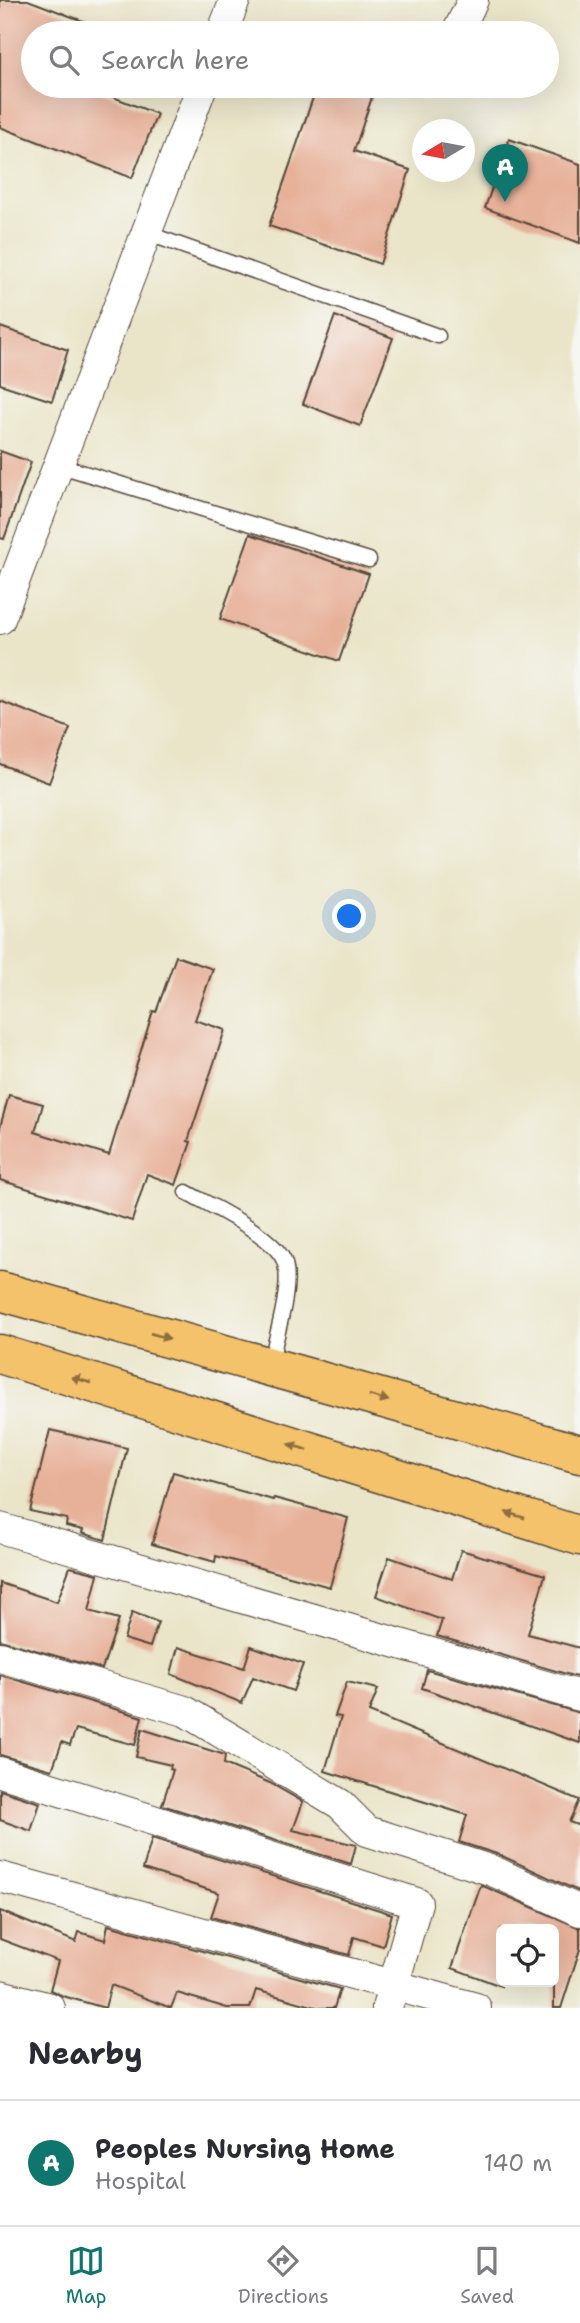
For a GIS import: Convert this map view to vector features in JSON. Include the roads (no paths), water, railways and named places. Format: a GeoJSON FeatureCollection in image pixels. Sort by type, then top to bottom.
{"type":"FeatureCollection","features":[{"type":"Feature","properties":{"kind":"main road"},"geometry":{"type":"LineString","coordinates":[[0,1291],[580,1454]]}},
{"type":"Feature","properties":{"kind":"main road"},"geometry":{"type":"LineString","coordinates":[[0,1354],[580,1536]]}},
{"type":"Feature","properties":{"kind":"street"},"geometry":{"type":"LineString","coordinates":[[228,21],[234,0]]}},
{"type":"Feature","properties":{"kind":"street"},"geometry":{"type":"LineString","coordinates":[[463,21],[473,0]]}},
{"type":"Feature","properties":{"kind":"street"},"geometry":{"type":"LineString","coordinates":[[0,619],[197,98]]}},
{"type":"Feature","properties":{"kind":"street"},"geometry":{"type":"LineString","coordinates":[[0,1528],[580,1696]]}},
{"type":"Feature","properties":{"kind":"street"},"geometry":{"type":"LineString","coordinates":[[0,1657],[186,1712],[340,1804],[367,1831],[493,1871],[580,1911]]}},
{"type":"Feature","properties":{"kind":"street"},"geometry":{"type":"LineString","coordinates":[[0,1772],[418,1903],[390,1996]]}},
{"type":"Feature","properties":{"kind":"street"},"geometry":{"type":"LineString","coordinates":[[0,1877],[390,1996],[476,2008]]}},
{"type":"Feature","properties":{"kind":"street"},"geometry":{"type":"LineString","coordinates":[[0,1995],[50,2008]]}},
{"type":"Feature","properties":{"kind":"lane"},"geometry":{"type":"LineString","coordinates":[[146,233],[438,336]]}},
{"type":"Feature","properties":{"kind":"lane"},"geometry":{"type":"LineString","coordinates":[[58,465],[369,560]]}},
{"type":"Feature","properties":{"kind":"lane"},"geometry":{"type":"LineString","coordinates":[[186,1192],[266,1238],[278,1250],[285,1264],[287,1285],[270,1367]]}},
{"type":"Feature","properties":{"kind":"place","name":"Peoples Nursing Home"},"geometry":{"type":"Point","coordinates":[505,202]}}]}
